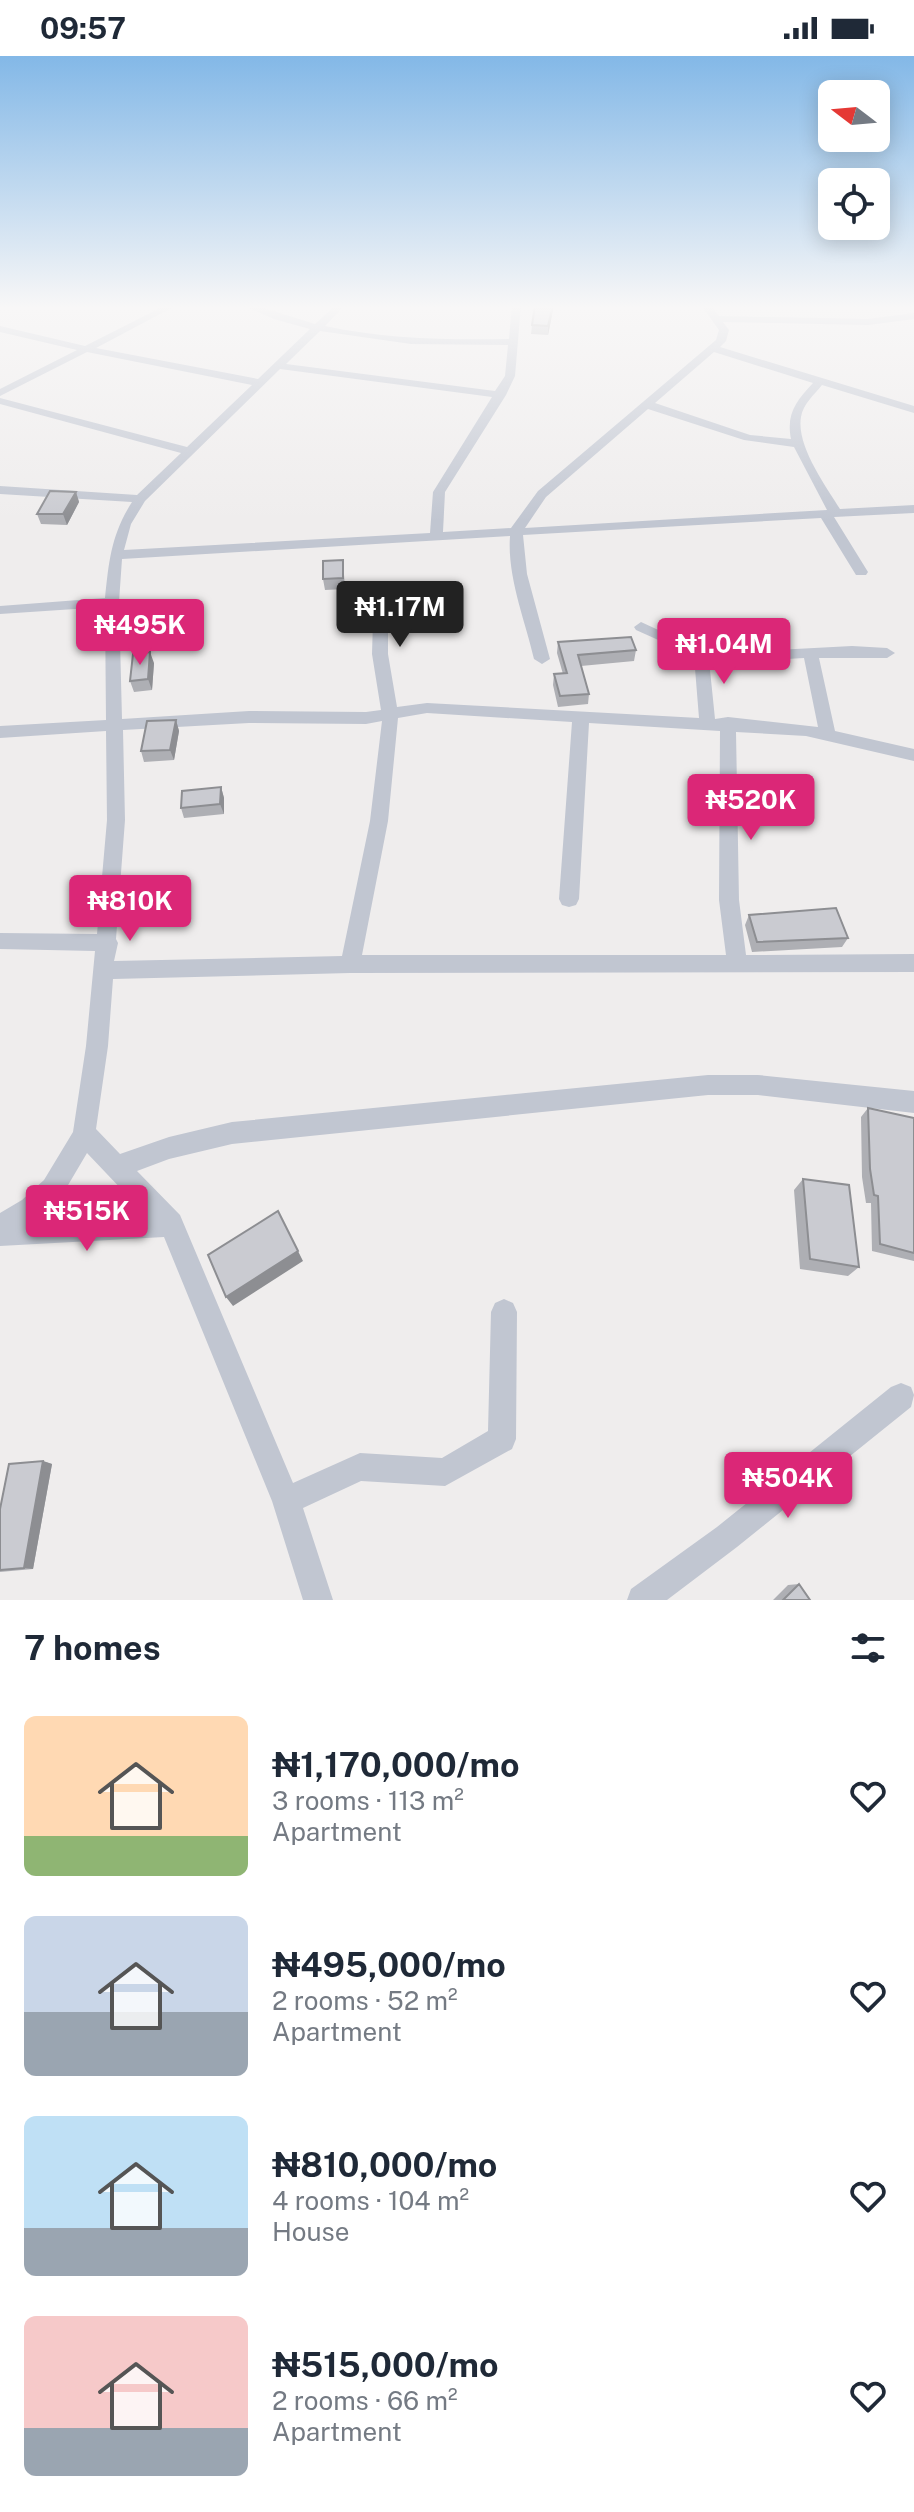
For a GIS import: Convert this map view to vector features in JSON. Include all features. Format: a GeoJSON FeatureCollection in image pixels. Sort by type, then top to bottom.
{"type":"FeatureCollection","features":[{"type":"Feature","properties":{"kind":"street"},"geometry":{"type":"LineString","coordinates":[[0,393],[30,377]]}},
{"type":"Feature","properties":{"kind":"street"},"geometry":{"type":"LineString","coordinates":[[225,377],[262,383]]}},
{"type":"Feature","properties":{"kind":"street"},"geometry":{"type":"LineString","coordinates":[[0,1226],[29,1212],[51,1193],[70,1166],[84,1133],[91,1101],[108,943],[116,820],[112,602],[116,555],[124,524],[140,499],[268,377]]}},
{"type":"Feature","properties":{"kind":"street"},"geometry":{"type":"LineString","coordinates":[[364,377],[501,395]]}},
{"type":"Feature","properties":{"kind":"street"},"geometry":{"type":"LineString","coordinates":[[437,536],[439,492],[510,377]]}},
{"type":"Feature","properties":{"kind":"street"},"geometry":{"type":"LineString","coordinates":[[542,659],[517,553],[517,532],[528,510],[542,494],[681,377]]}},
{"type":"Feature","properties":{"kind":"street"},"geometry":{"type":"LineString","coordinates":[[807,377],[914,410]]}},
{"type":"Feature","properties":{"kind":"street"},"geometry":{"type":"LineString","coordinates":[[820,381],[795,414],[794,425],[831,514],[861,572]]}},
{"type":"Feature","properties":{"kind":"street"},"geometry":{"type":"LineString","coordinates":[[0,401],[190,452]]}},
{"type":"Feature","properties":{"kind":"street"},"geometry":{"type":"LineString","coordinates":[[648,405],[748,438],[800,444]]}},
{"type":"Feature","properties":{"kind":"street"},"geometry":{"type":"LineString","coordinates":[[0,490],[140,499]]}},
{"type":"Feature","properties":{"kind":"street"},"geometry":{"type":"LineString","coordinates":[[116,555],[914,509]]}},
{"type":"Feature","properties":{"kind":"street"},"geometry":{"type":"LineString","coordinates":[[350,964],[379,821],[390,713],[380,654],[381,586]]}},
{"type":"Feature","properties":{"kind":"street"},"geometry":{"type":"LineString","coordinates":[[0,610],[112,602]]}},
{"type":"Feature","properties":{"kind":"street"},"geometry":{"type":"LineString","coordinates":[[641,627],[701,653],[739,659],[810,653],[887,653]]}},
{"type":"Feature","properties":{"kind":"street"},"geometry":{"type":"LineString","coordinates":[[701,653],[707,722]]}},
{"type":"Feature","properties":{"kind":"street"},"geometry":{"type":"LineString","coordinates":[[810,653],[828,735]]}},
{"type":"Feature","properties":{"kind":"street"},"geometry":{"type":"LineString","coordinates":[[0,732],[249,717],[366,718],[427,708],[728,723],[828,735],[914,755]]}},
{"type":"Feature","properties":{"kind":"street"},"geometry":{"type":"LineString","coordinates":[[569,899],[581,715]]}},
{"type":"Feature","properties":{"kind":"street"},"geometry":{"type":"LineString","coordinates":[[728,723],[729,900],[737,964]]}},
{"type":"Feature","properties":{"kind":"street"},"geometry":{"type":"LineString","coordinates":[[0,941],[108,943]]}},
{"type":"Feature","properties":{"kind":"street"},"geometry":{"type":"LineString","coordinates":[[105,970],[350,964],[914,963]]}},
{"type":"Feature","properties":{"kind":"street"},"geometry":{"type":"LineString","coordinates":[[117,1167],[169,1148],[232,1133],[667,1088],[758,1085],[914,1102]]}},
{"type":"Feature","properties":{"kind":"street"},"geometry":{"type":"LineString","coordinates":[[84,1133],[171,1224],[286,1501],[318,1600]]}},
{"type":"Feature","properties":{"kind":"street"},"geometry":{"type":"LineString","coordinates":[[0,1234],[171,1224]]}},
{"type":"Feature","properties":{"kind":"street"},"geometry":{"type":"LineString","coordinates":[[286,1501],[360,1467],[445,1472],[502,1439],[504,1312]]}},
{"type":"Feature","properties":{"kind":"street"},"geometry":{"type":"LineString","coordinates":[[642,1600],[727,1537],[901,1397]]}},
{"type":"Feature","properties":{"kind":"building"},"geometry":{"type":"Polygon","coordinates":[[[50,491],[76,492],[63,514],[37,514],[50,491]]]}},
{"type":"Feature","properties":{"kind":"building"},"geometry":{"type":"Polygon","coordinates":[[[343,560],[343,578],[323,579],[323,561],[343,560]]]}},
{"type":"Feature","properties":{"kind":"building"},"geometry":{"type":"Polygon","coordinates":[[[631,637],[636,650],[578,655],[589,694],[560,696],[554,674],[567,673],[558,642],[631,637]]]}},
{"type":"Feature","properties":{"kind":"building"},"geometry":{"type":"Polygon","coordinates":[[[150,652],[148,679],[130,681],[133,654],[150,652]]]}},
{"type":"Feature","properties":{"kind":"building"},"geometry":{"type":"Polygon","coordinates":[[[176,720],[170,750],[141,751],[147,721],[176,720]]]}},
{"type":"Feature","properties":{"kind":"building"},"geometry":{"type":"Polygon","coordinates":[[[221,787],[220,804],[181,808],[182,791],[221,787]]]}},
{"type":"Feature","properties":{"kind":"building"},"geometry":{"type":"Polygon","coordinates":[[[836,908],[848,938],[757,942],[749,915],[836,908]]]}},
{"type":"Feature","properties":{"kind":"building"},"geometry":{"type":"Polygon","coordinates":[[[868,1108],[914,1118],[914,1253],[880,1244],[878,1196],[874,1195],[870,1169],[868,1108]]]}},
{"type":"Feature","properties":{"kind":"building"},"geometry":{"type":"Polygon","coordinates":[[[803,1179],[849,1185],[859,1267],[810,1259],[803,1179]]]}},
{"type":"Feature","properties":{"kind":"building"},"geometry":{"type":"Polygon","coordinates":[[[278,1211],[298,1251],[226,1297],[208,1255],[278,1211]]]}},
{"type":"Feature","properties":{"kind":"building"},"geometry":{"type":"Polygon","coordinates":[[[43,1461],[24,1568],[0,1570],[0,1509],[9,1464],[43,1461]]]}},
{"type":"Feature","properties":{"kind":"building"},"geometry":{"type":"Polygon","coordinates":[[[799,1584],[810,1600],[783,1600],[799,1584]]]}}]}
